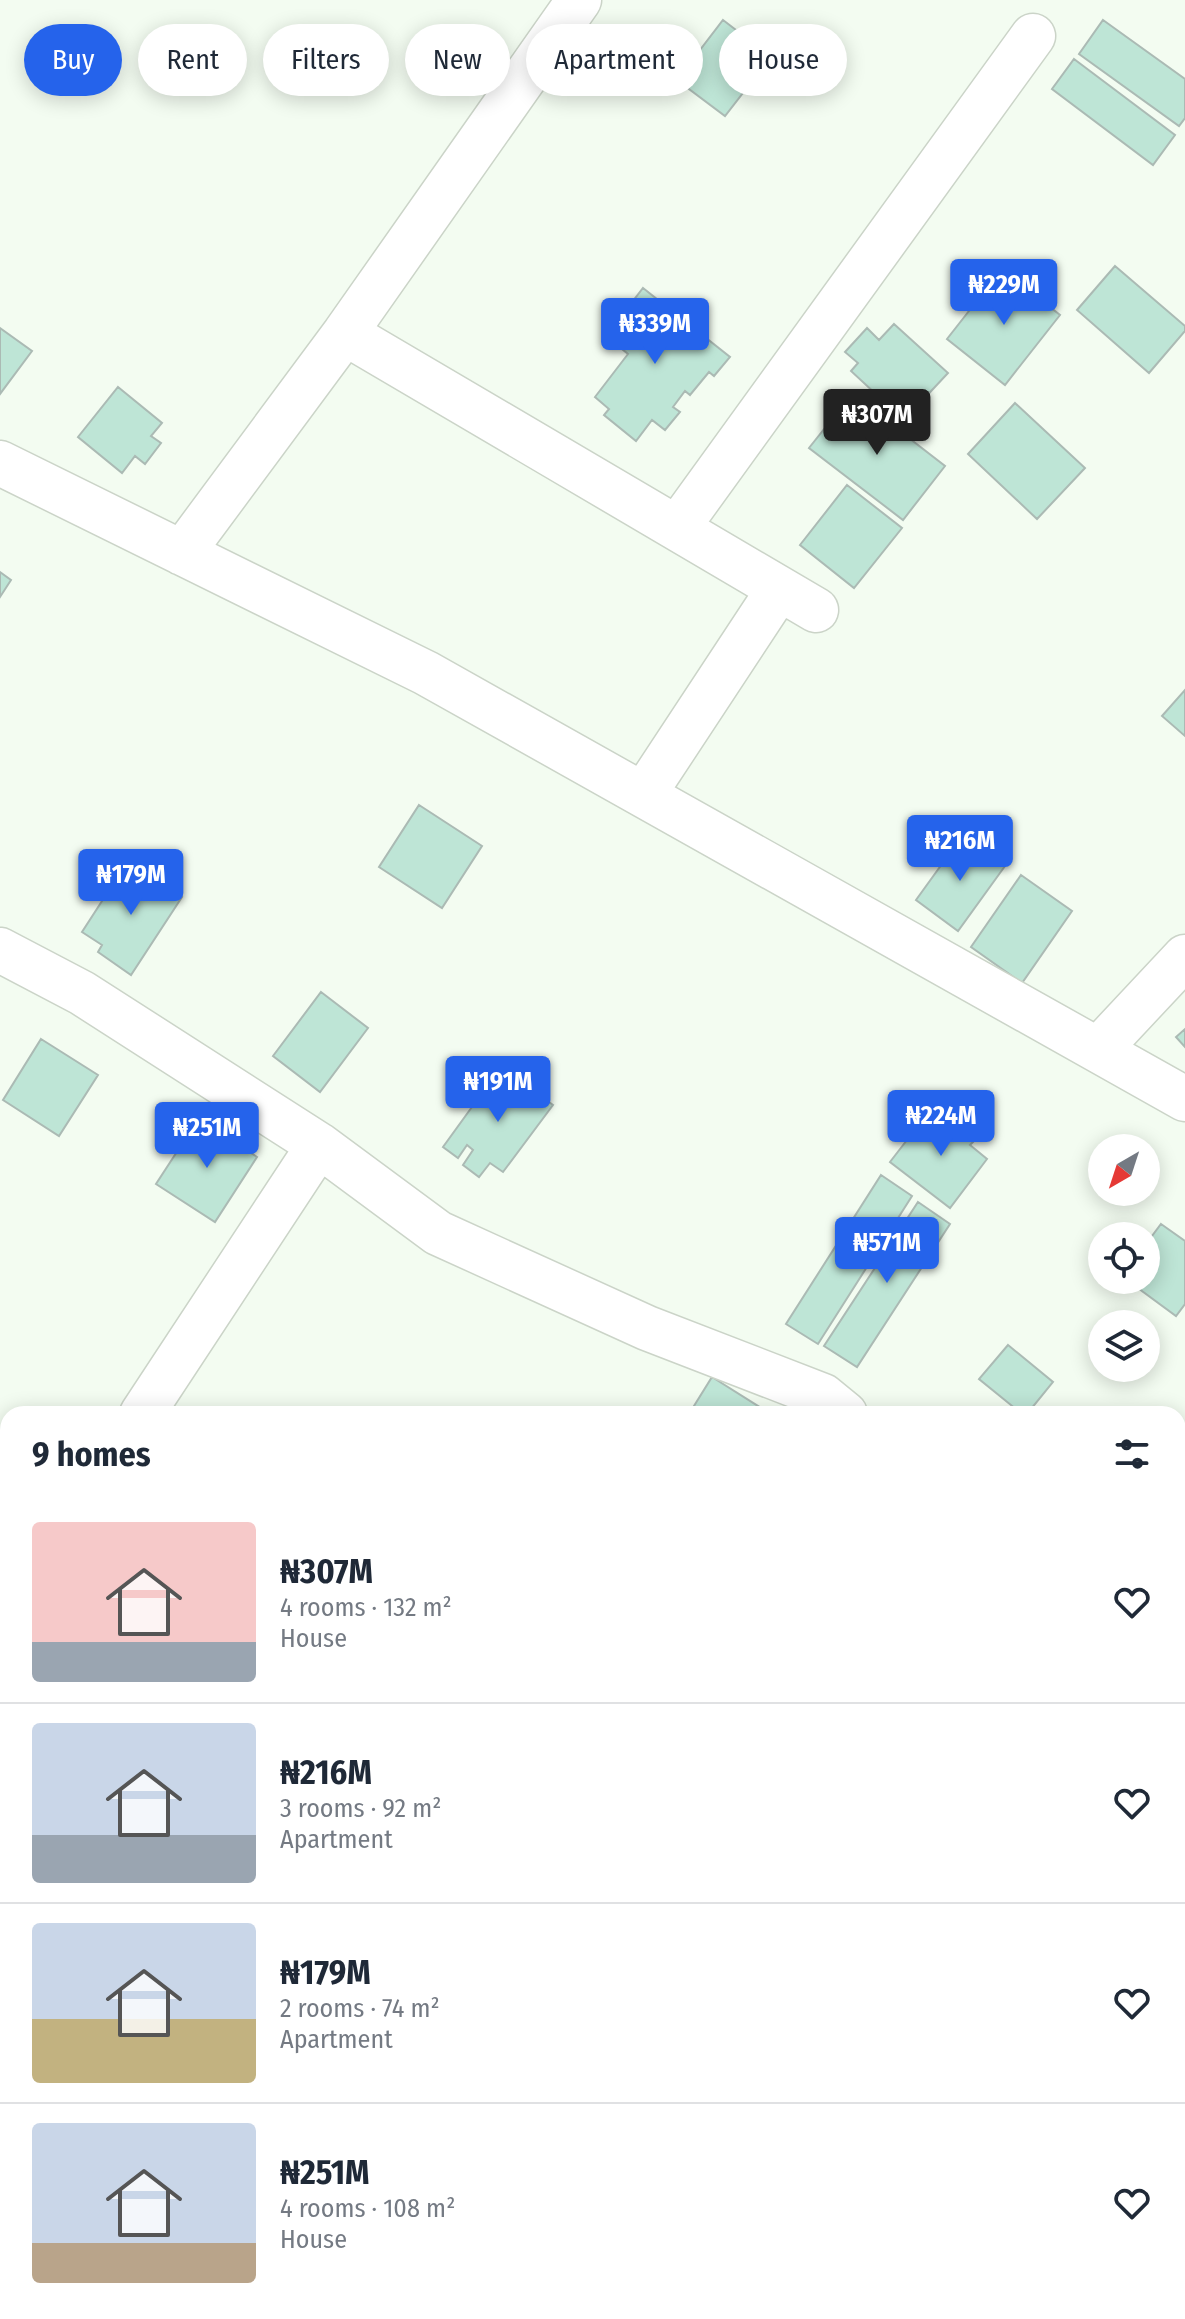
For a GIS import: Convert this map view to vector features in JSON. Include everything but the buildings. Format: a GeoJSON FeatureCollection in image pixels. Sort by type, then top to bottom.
{"type":"FeatureCollection","features":[{"type":"Feature","properties":{"kind":"street"},"geometry":{"type":"LineString","coordinates":[[182,553],[345,333],[579,0]]}},
{"type":"Feature","properties":{"kind":"street"},"geometry":{"type":"LineString","coordinates":[[677,528],[1033,36]]}},
{"type":"Feature","properties":{"kind":"street"},"geometry":{"type":"LineString","coordinates":[[345,333],[816,610]]}},
{"type":"Feature","properties":{"kind":"street"},"geometry":{"type":"LineString","coordinates":[[0,463],[426,673],[1185,1099]]}},
{"type":"Feature","properties":{"kind":"street"},"geometry":{"type":"LineString","coordinates":[[644,794],[779,589]]}},
{"type":"Feature","properties":{"kind":"street"},"geometry":{"type":"LineString","coordinates":[[0,950],[82,993],[319,1145],[438,1233],[647,1328],[823,1396],[835,1406]]}},
{"type":"Feature","properties":{"kind":"street"},"geometry":{"type":"LineString","coordinates":[[1098,1050],[1185,957]]}},
{"type":"Feature","properties":{"kind":"street"},"geometry":{"type":"LineString","coordinates":[[147,1406],[319,1145]]}}]}
